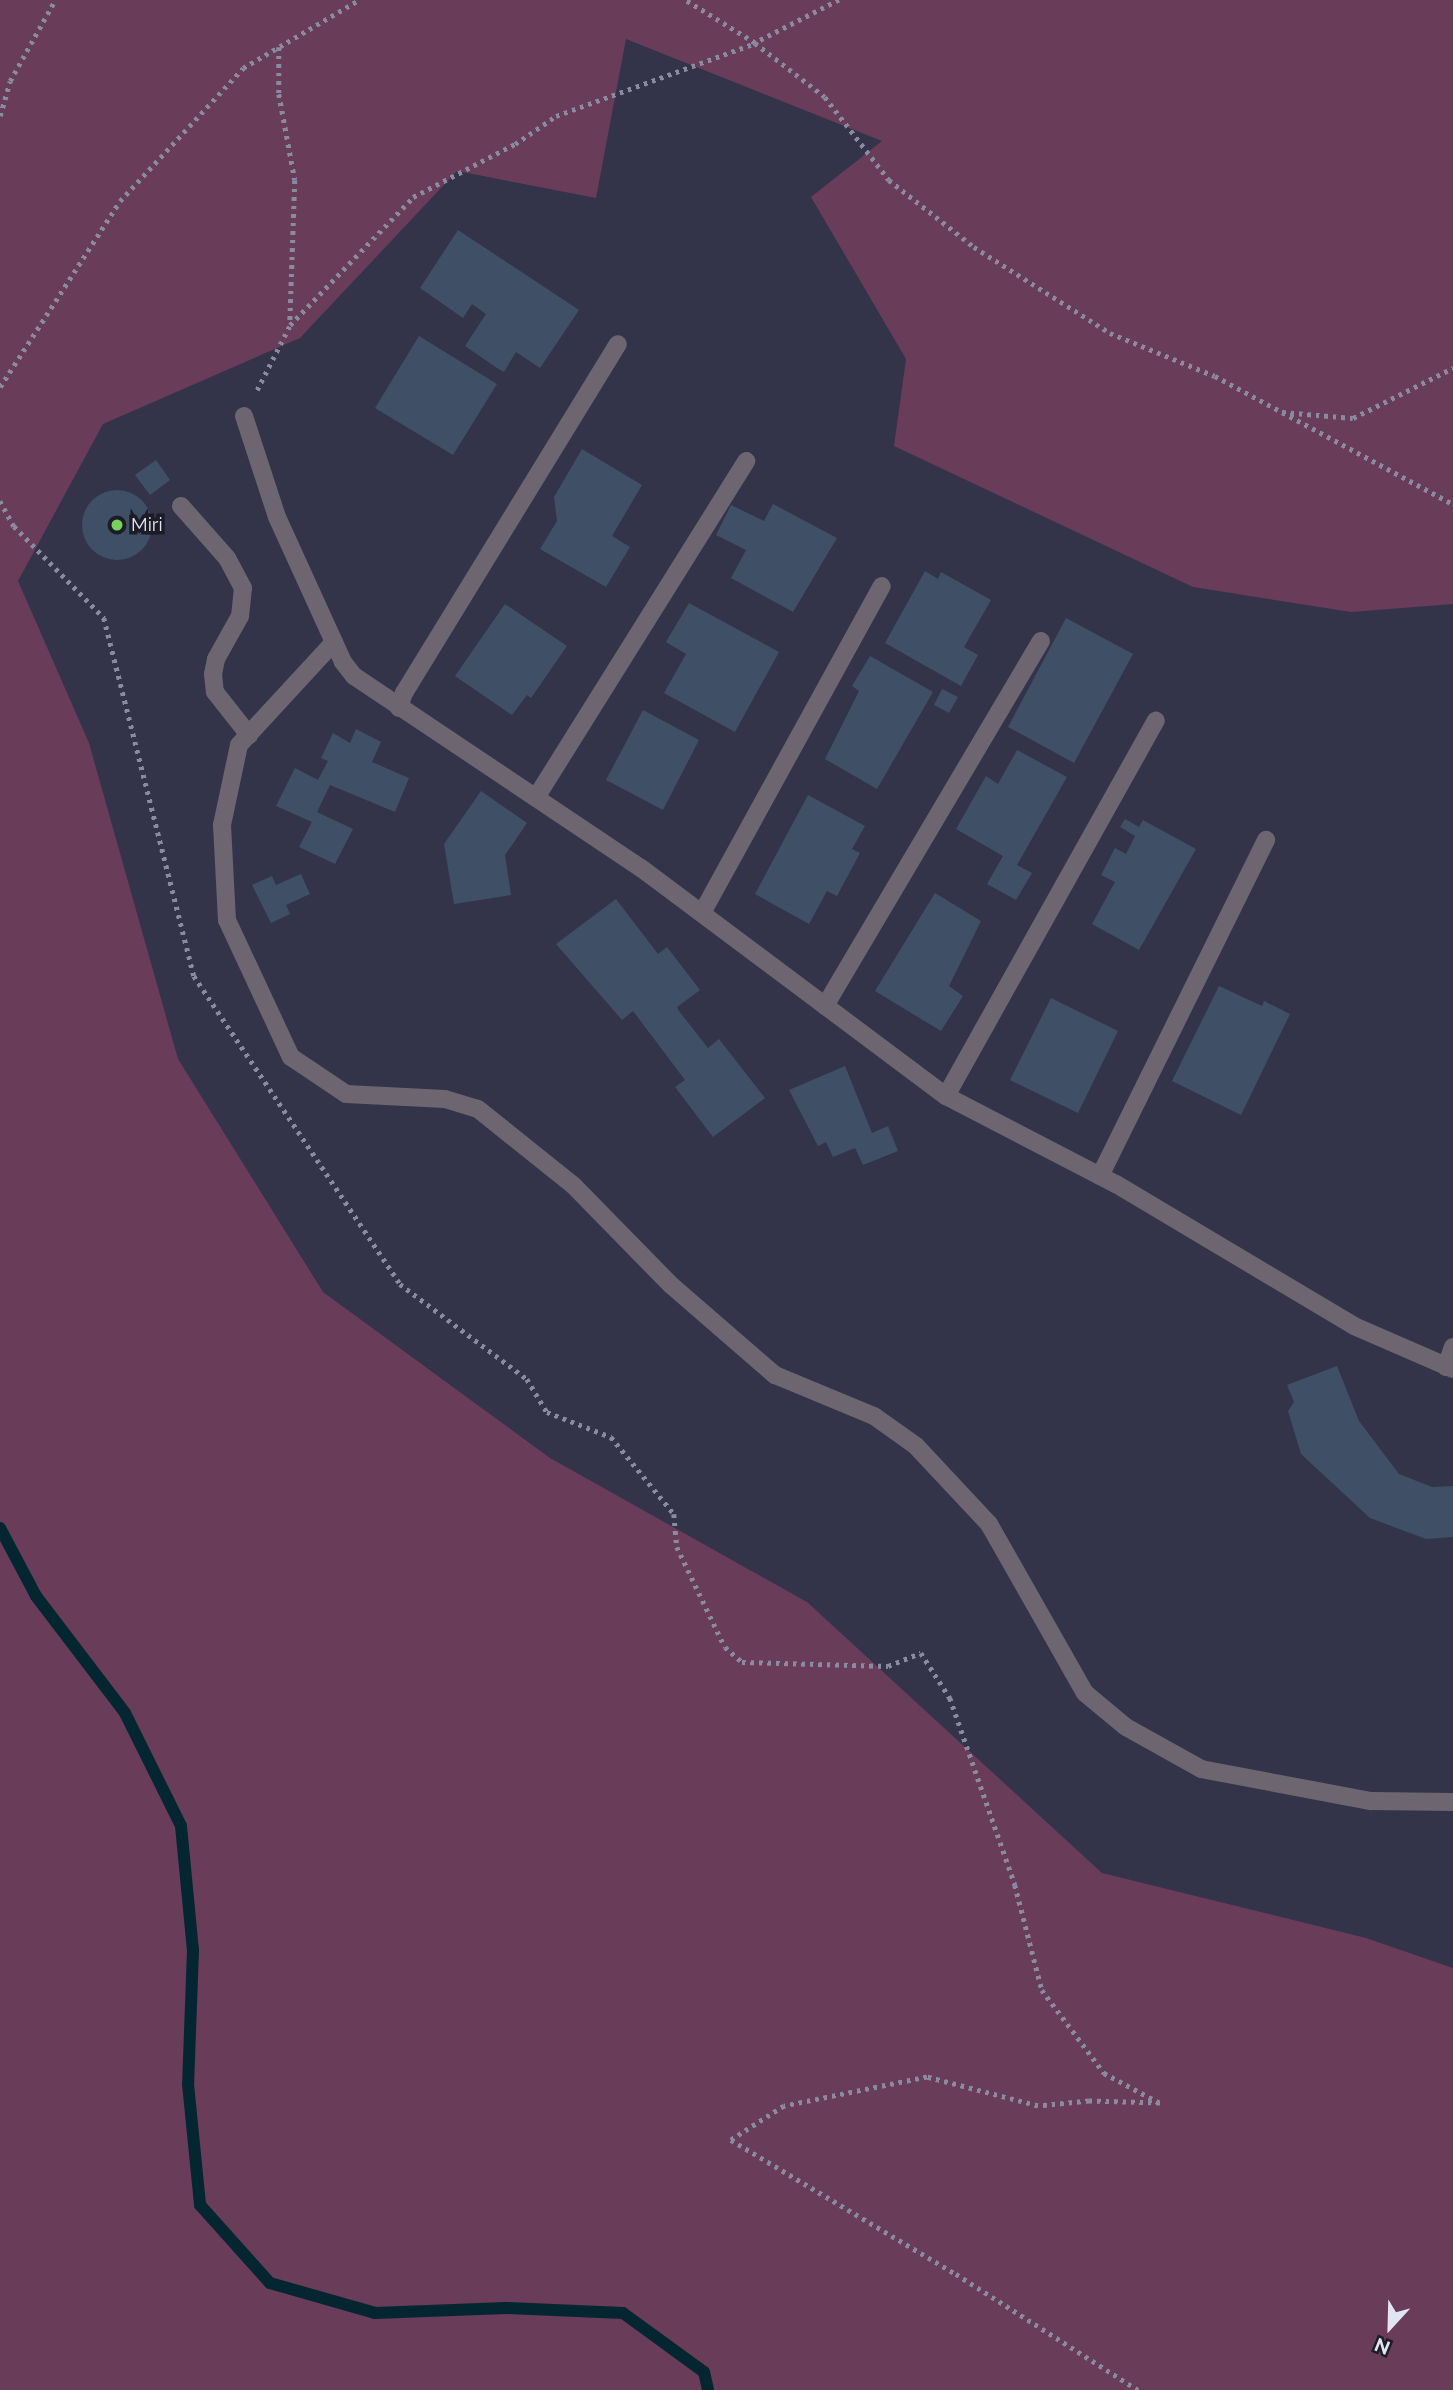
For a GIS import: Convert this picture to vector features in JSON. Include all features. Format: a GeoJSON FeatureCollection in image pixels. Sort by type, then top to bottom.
{"type":"FeatureCollection","features":[{"type":"Feature","properties":{"kind":"street"},"geometry":{"type":"LineString","coordinates":[[400,708],[404,693],[618,344]]}},
{"type":"Feature","properties":{"kind":"street"},"geometry":{"type":"LineString","coordinates":[[244,416],[277,517],[334,642],[354,676],[537,796],[702,913],[946,1096],[1100,1176],[1354,1326],[1450,1368],[1453,1347]]}},
{"type":"Feature","properties":{"kind":"street"},"geometry":{"type":"LineString","coordinates":[[537,796],[746,461]]}},
{"type":"Feature","properties":{"kind":"street"},"geometry":{"type":"LineString","coordinates":[[181,506],[227,558],[243,589],[240,616],[216,659],[213,674],[215,692],[248,735]]}},
{"type":"Feature","properties":{"kind":"street"},"geometry":{"type":"LineString","coordinates":[[702,913],[882,586]]}},
{"type":"Feature","properties":{"kind":"street"},"geometry":{"type":"LineString","coordinates":[[825,1006],[1041,641]]}},
{"type":"Feature","properties":{"kind":"street"},"geometry":{"type":"LineString","coordinates":[[334,642],[239,746],[222,825],[227,920],[291,1057],[346,1094],[445,1099],[478,1109],[573,1185],[671,1285],[775,1375],[874,1416],[916,1446],[989,1524],[1075,1679],[1126,1727],[1201,1769],[1371,1801],[1453,1802]]}},
{"type":"Feature","properties":{"kind":"street"},"geometry":{"type":"LineString","coordinates":[[946,1096],[1156,721]]}},
{"type":"Feature","properties":{"kind":"street"},"geometry":{"type":"LineString","coordinates":[[1100,1176],[1266,841]]}},
{"type":"Feature","properties":{"kind":"path"},"geometry":{"type":"LineString","coordinates":[[0,116],[10,81],[55,0]]}},
{"type":"Feature","properties":{"kind":"path"},"geometry":{"type":"LineString","coordinates":[[0,387],[120,201],[243,68],[359,0]]}},
{"type":"Feature","properties":{"kind":"path"},"geometry":{"type":"LineString","coordinates":[[685,0],[755,43],[825,97],[889,180],[974,247],[1110,333],[1215,376],[1453,504]]}},
{"type":"Feature","properties":{"kind":"path"},"geometry":{"type":"LineString","coordinates":[[244,416],[290,325],[413,197],[515,144],[556,116],[755,43],[839,0]]}},
{"type":"Feature","properties":{"kind":"path"},"geometry":{"type":"LineString","coordinates":[[279,47],[279,94],[295,180],[290,325]]}},
{"type":"Feature","properties":{"kind":"path"},"geometry":{"type":"LineString","coordinates":[[1278,412],[1353,418],[1453,368]]}},
{"type":"Feature","properties":{"kind":"path"},"geometry":{"type":"LineString","coordinates":[[0,501],[14,526],[104,618],[194,976],[400,1284],[527,1379],[547,1412],[611,1437],[674,1514],[677,1547],[725,1647],[742,1662],[888,1666],[921,1653],[950,1698],[1015,1885],[1042,1990],[1104,2073],[1160,2103],[1089,2101],[1038,2106],[927,2077],[784,2106],[731,2140],[956,2274],[1138,2390]]}},
{"type":"Feature","properties":{"kind":"shaded area"},"geometry":{"type":"Polygon","coordinates":[[[0,0],[1453,0],[1453,604],[1351,612],[1193,587],[894,446],[906,359],[811,197],[882,141],[626,39],[596,198],[457,171],[300,338],[103,424],[18,581],[89,743],[178,1059],[323,1292],[550,1458],[807,1602],[1102,1873],[1366,1938],[1453,1968],[1453,2390],[0,2390],[0,0]]]}},
{"type":"Feature","properties":{"kind":"building"},"geometry":{"type":"Polygon","coordinates":[[[458,230],[579,310],[540,368],[516,352],[504,372],[497,368],[465,346],[486,314],[472,304],[463,318],[420,288],[458,230]]]}},
{"type":"Feature","properties":{"kind":"building"},"geometry":{"type":"Polygon","coordinates":[[[419,336],[497,384],[453,455],[375,408],[419,336]]]}},
{"type":"Feature","properties":{"kind":"building"},"geometry":{"type":"Polygon","coordinates":[[[582,449],[642,485],[612,536],[630,547],[606,587],[540,549],[557,521],[554,497],[582,449]]]}},
{"type":"Feature","properties":{"kind":"building"},"geometry":{"type":"Polygon","coordinates":[[[156,460],[170,480],[150,495],[135,475],[156,460]]]}},
{"type":"Feature","properties":{"kind":"building","name":"Miri"},"geometry":{"type":"Polygon","coordinates":[[[110,490],[124,490],[137,496],[146,505],[152,525],[150,538],[142,550],[124,560],[110,560],[97,554],[88,545],[82,532],[82,518],[88,505],[97,496],[110,490]]]}},
{"type":"Feature","properties":{"kind":"building"},"geometry":{"type":"Polygon","coordinates":[[[773,504],[837,538],[793,612],[731,578],[746,550],[716,535],[731,505],[764,521],[773,504]]]}},
{"type":"Feature","properties":{"kind":"building"},"geometry":{"type":"Polygon","coordinates":[[[925,571],[938,579],[941,572],[991,600],[964,647],[978,655],[961,686],[885,643],[925,571]]]}},
{"type":"Feature","properties":{"kind":"building"},"geometry":{"type":"Polygon","coordinates":[[[689,603],[779,652],[735,732],[664,693],[686,654],[666,642],[689,603]]]}},
{"type":"Feature","properties":{"kind":"building"},"geometry":{"type":"Polygon","coordinates":[[[505,604],[567,646],[531,698],[527,695],[512,715],[455,676],[505,604]]]}},
{"type":"Feature","properties":{"kind":"building"},"geometry":{"type":"Polygon","coordinates":[[[1066,618],[1133,654],[1074,763],[1008,727],[1066,618]]]}},
{"type":"Feature","properties":{"kind":"building"},"geometry":{"type":"Polygon","coordinates":[[[870,656],[933,692],[877,789],[825,759],[859,691],[852,686],[870,656]]]}},
{"type":"Feature","properties":{"kind":"building"},"geometry":{"type":"Polygon","coordinates":[[[942,689],[958,697],[949,713],[934,705],[942,689]]]}},
{"type":"Feature","properties":{"kind":"building"},"geometry":{"type":"Polygon","coordinates":[[[643,710],[699,740],[663,810],[606,780],[643,710]]]}},
{"type":"Feature","properties":{"kind":"building"},"geometry":{"type":"Polygon","coordinates":[[[356,729],[381,742],[372,762],[409,778],[395,812],[330,785],[317,812],[353,829],[335,864],[299,847],[312,822],[276,806],[295,768],[318,780],[328,761],[321,758],[333,733],[350,743],[356,729]]]}},
{"type":"Feature","properties":{"kind":"building"},"geometry":{"type":"Polygon","coordinates":[[[1017,750],[1067,777],[1017,865],[1032,873],[1016,900],[987,884],[1003,856],[956,829],[986,776],[998,784],[1017,750]]]}},
{"type":"Feature","properties":{"kind":"building"},"geometry":{"type":"Polygon","coordinates":[[[481,791],[527,823],[505,855],[511,895],[454,904],[444,844],[481,791]]]}},
{"type":"Feature","properties":{"kind":"building"},"geometry":{"type":"Polygon","coordinates":[[[808,795],[865,826],[852,849],[860,853],[837,896],[827,891],[809,924],[755,894],[808,795]]]}},
{"type":"Feature","properties":{"kind":"building"},"geometry":{"type":"Polygon","coordinates":[[[1125,819],[1139,827],[1143,820],[1196,849],[1139,950],[1092,924],[1115,882],[1101,875],[1115,848],[1126,854],[1135,836],[1120,827],[1125,819]]]}},
{"type":"Feature","properties":{"kind":"building"},"geometry":{"type":"Polygon","coordinates":[[[301,874],[310,894],[286,905],[290,914],[271,923],[252,885],[272,876],[276,885],[301,874]]]}},
{"type":"Feature","properties":{"kind":"building"},"geometry":{"type":"Polygon","coordinates":[[[935,893],[981,921],[949,986],[963,996],[941,1031],[875,991],[935,893]]]}},
{"type":"Feature","properties":{"kind":"building"},"geometry":{"type":"Polygon","coordinates":[[[616,899],[658,954],[667,947],[700,990],[677,1007],[679,1011],[708,1048],[719,1039],[765,1098],[713,1137],[675,1087],[685,1080],[633,1011],[622,1020],[556,944],[616,899]]]}},
{"type":"Feature","properties":{"kind":"building"},"geometry":{"type":"Polygon","coordinates":[[[1219,986],[1262,1006],[1264,1001],[1290,1014],[1241,1115],[1172,1081],[1219,986]]]}},
{"type":"Feature","properties":{"kind":"building"},"geometry":{"type":"Polygon","coordinates":[[[1051,998],[1118,1031],[1078,1113],[1010,1080],[1051,998]]]}},
{"type":"Feature","properties":{"kind":"building"},"geometry":{"type":"Polygon","coordinates":[[[845,1066],[872,1133],[888,1126],[898,1151],[863,1165],[855,1148],[833,1157],[826,1142],[818,1146],[789,1090],[845,1066]]]}},
{"type":"Feature","properties":{"kind":"building"},"geometry":{"type":"Polygon","coordinates":[[[1337,1366],[1359,1421],[1399,1474],[1432,1487],[1453,1486],[1453,1537],[1426,1539],[1370,1518],[1301,1454],[1288,1411],[1294,1402],[1287,1385],[1337,1366]]]}},
{"type":"Feature","properties":{"kind":"waterway"},"geometry":{"type":"LineString","coordinates":[[0,1528],[36,1596],[125,1713],[181,1826],[193,1950],[188,2084],[200,2205],[270,2283],[375,2313],[506,2308],[623,2313],[704,2372],[708,2390]]}},
{"type":"Feature","properties":{"kind":"place","name":"Miri"},"geometry":{"type":"Point","coordinates":[117,525]}}]}
